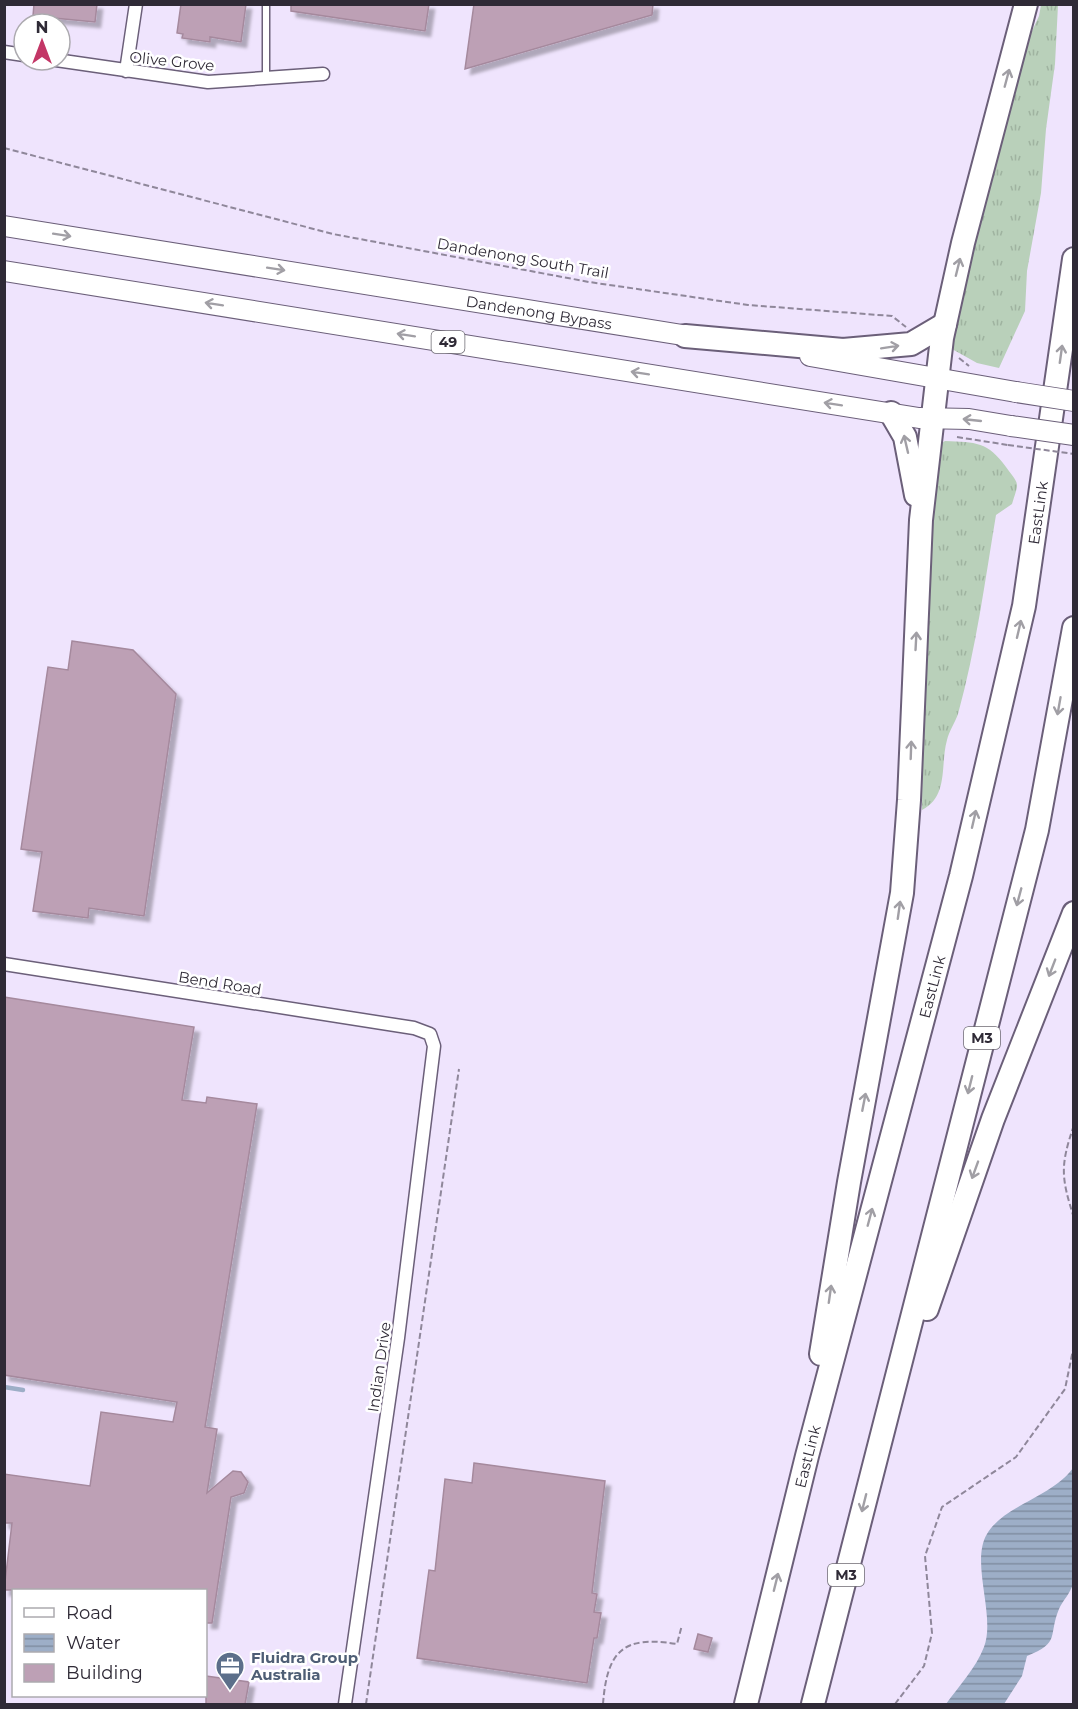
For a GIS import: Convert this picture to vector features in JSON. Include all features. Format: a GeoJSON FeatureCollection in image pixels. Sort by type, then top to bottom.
{"type":"FeatureCollection","features":[{"type":"Feature","properties":{"kind":"highway"},"geometry":{"type":"LineString","coordinates":[[807,1456],[834,1270],[902,893],[909,800],[921,520],[938,368],[945,324],[1026,4]]}},
{"type":"Feature","properties":{"kind":"highway","name":"Dandenong Bypass"},"geometry":{"type":"LineString","coordinates":[[4,226],[685,336],[938,368],[1016,392],[1074,401]]}},
{"type":"Feature","properties":{"kind":"highway","name":"EastLink"},"geometry":{"type":"LineString","coordinates":[[744,1704],[807,1456],[961,876],[1024,606],[1074,259]]}},
{"type":"Feature","properties":{"kind":"highway","name":"49"},"geometry":{"type":"LineString","coordinates":[[4,271],[891,413],[969,419],[1010,435],[1074,435]]}},
{"type":"Feature","properties":{"kind":"highway"},"geometry":{"type":"LineString","coordinates":[[685,336],[843,350],[911,344],[945,324]]}},
{"type":"Feature","properties":{"kind":"highway"},"geometry":{"type":"LineString","coordinates":[[891,413],[905,437],[921,520]]}},
{"type":"Feature","properties":{"kind":"highway","name":"M3"},"geometry":{"type":"LineString","coordinates":[[813,1704],[1037,830],[1074,628]]}},
{"type":"Feature","properties":{"kind":"highway"},"geometry":{"type":"LineString","coordinates":[[878,1446],[993,1119],[1074,913]]}},
{"type":"Feature","properties":{"kind":"street"},"geometry":{"type":"LineString","coordinates":[[126,71],[136,4]]}},
{"type":"Feature","properties":{"kind":"street","name":"Olive Grove"},"geometry":{"type":"LineString","coordinates":[[72,63],[208,82],[322,74]]}},
{"type":"Feature","properties":{"kind":"street","name":"Bend Road"},"geometry":{"type":"LineString","coordinates":[[4,964],[414,1028],[430,1034]]}},
{"type":"Feature","properties":{"kind":"street","name":"Indian Drive"},"geometry":{"type":"LineString","coordinates":[[345,1704],[400,1326],[435,1046],[430,1034]]}},
{"type":"Feature","properties":{"kind":"lane"},"geometry":{"type":"LineString","coordinates":[[266,4],[266,78]]}},
{"type":"Feature","properties":{"kind":"path","name":"Dandenong South Trail"},"geometry":{"type":"LineString","coordinates":[[4,148],[333,234],[590,282],[725,302],[892,316],[904,322],[911,344]]}},
{"type":"Feature","properties":{"kind":"path"},"geometry":{"type":"LineString","coordinates":[[938,368],[958,357],[975,368]]}},
{"type":"Feature","properties":{"kind":"path"},"geometry":{"type":"LineString","coordinates":[[952,436],[1010,435],[1074,454]]}},
{"type":"Feature","properties":{"kind":"path"},"geometry":{"type":"LineString","coordinates":[[366,1704],[459,1069]]}},
{"type":"Feature","properties":{"kind":"path"},"geometry":{"type":"LineString","coordinates":[[1074,1125],[1063,1157],[1062,1182],[1074,1218]]}},
{"type":"Feature","properties":{"kind":"path"},"geometry":{"type":"LineString","coordinates":[[895,1704],[924,1666],[932,1633],[925,1556],[942,1507],[1016,1457],[1065,1389],[1074,1345]]}},
{"type":"Feature","properties":{"kind":"path"},"geometry":{"type":"LineString","coordinates":[[603,1704],[609,1666],[616,1653],[635,1642],[677,1644],[682,1625]]}},
{"type":"Feature","properties":{"kind":"green space"},"geometry":{"type":"Polygon","coordinates":[[[1041,5],[1058,5],[1055,64],[1046,129],[1041,193],[1027,271],[1025,311],[999,368],[977,363],[952,349],[950,340],[1004,123],[1019,79],[1026,44],[1039,16],[1041,5]]]}},
{"type":"Feature","properties":{"kind":"green space"},"geometry":{"type":"Polygon","coordinates":[[[945,441],[973,443],[987,448],[1006,467],[1016,481],[1017,487],[1012,504],[996,515],[970,665],[958,714],[947,740],[940,788],[931,804],[922,810],[924,572],[932,546],[937,446],[945,441]]]}},
{"type":"Feature","properties":{"kind":"water"},"geometry":{"type":"Polygon","coordinates":[[[1073,1468],[1073,1584],[1059,1609],[1052,1637],[1045,1647],[1027,1656],[1022,1676],[1004,1704],[946,1704],[972,1670],[984,1647],[987,1620],[981,1559],[982,1546],[987,1534],[1004,1516],[1053,1487],[1073,1468]]]}},
{"type":"Feature","properties":{"kind":"building"},"geometry":{"type":"Polygon","coordinates":[[[34,4],[97,4],[95,22],[72,20],[72,12],[33,12],[34,4]]]}},
{"type":"Feature","properties":{"kind":"building"},"geometry":{"type":"Polygon","coordinates":[[[181,4],[246,4],[241,42],[210,37],[210,42],[182,38],[183,34],[177,33],[181,4]]]}},
{"type":"Feature","properties":{"kind":"building"},"geometry":{"type":"Polygon","coordinates":[[[291,4],[429,4],[425,31],[291,11],[291,4]]]}},
{"type":"Feature","properties":{"kind":"building"},"geometry":{"type":"Polygon","coordinates":[[[474,4],[653,4],[652,15],[465,69],[474,4]]]}},
{"type":"Feature","properties":{"kind":"building"},"geometry":{"type":"Polygon","coordinates":[[[72,641],[133,650],[176,694],[144,916],[89,908],[88,918],[33,911],[42,852],[21,849],[48,667],[68,670],[72,641]]]}},
{"type":"Feature","properties":{"kind":"building"},"geometry":{"type":"Polygon","coordinates":[[[4,997],[194,1027],[182,1100],[206,1103],[207,1097],[257,1104],[205,1427],[217,1429],[207,1493],[233,1471],[241,1472],[248,1482],[244,1493],[231,1497],[212,1623],[207,1623],[207,1589],[4,1590],[12,1523],[4,1523],[4,1474],[90,1486],[101,1412],[173,1422],[177,1402],[4,1375],[4,997]]]}},
{"type":"Feature","properties":{"kind":"building"},"geometry":{"type":"Polygon","coordinates":[[[474,1463],[605,1481],[592,1593],[597,1594],[594,1612],[601,1613],[597,1638],[594,1638],[587,1683],[417,1658],[429,1570],[435,1571],[445,1479],[472,1483],[474,1463]]]}},
{"type":"Feature","properties":{"kind":"building"},"geometry":{"type":"Polygon","coordinates":[[[698,1634],[712,1638],[708,1652],[694,1649],[698,1634]]]}},
{"type":"Feature","properties":{"kind":"building"},"geometry":{"type":"Polygon","coordinates":[[[207,1676],[249,1682],[245,1704],[206,1704],[207,1676]]]}},
{"type":"Feature","properties":{"kind":"waterway"},"geometry":{"type":"LineString","coordinates":[[4,1387],[23,1390]]}},
{"type":"Feature","properties":{"kind":"place","name":"Fluidra Group Australia"},"geometry":{"type":"Point","coordinates":[230,1692]}}]}
